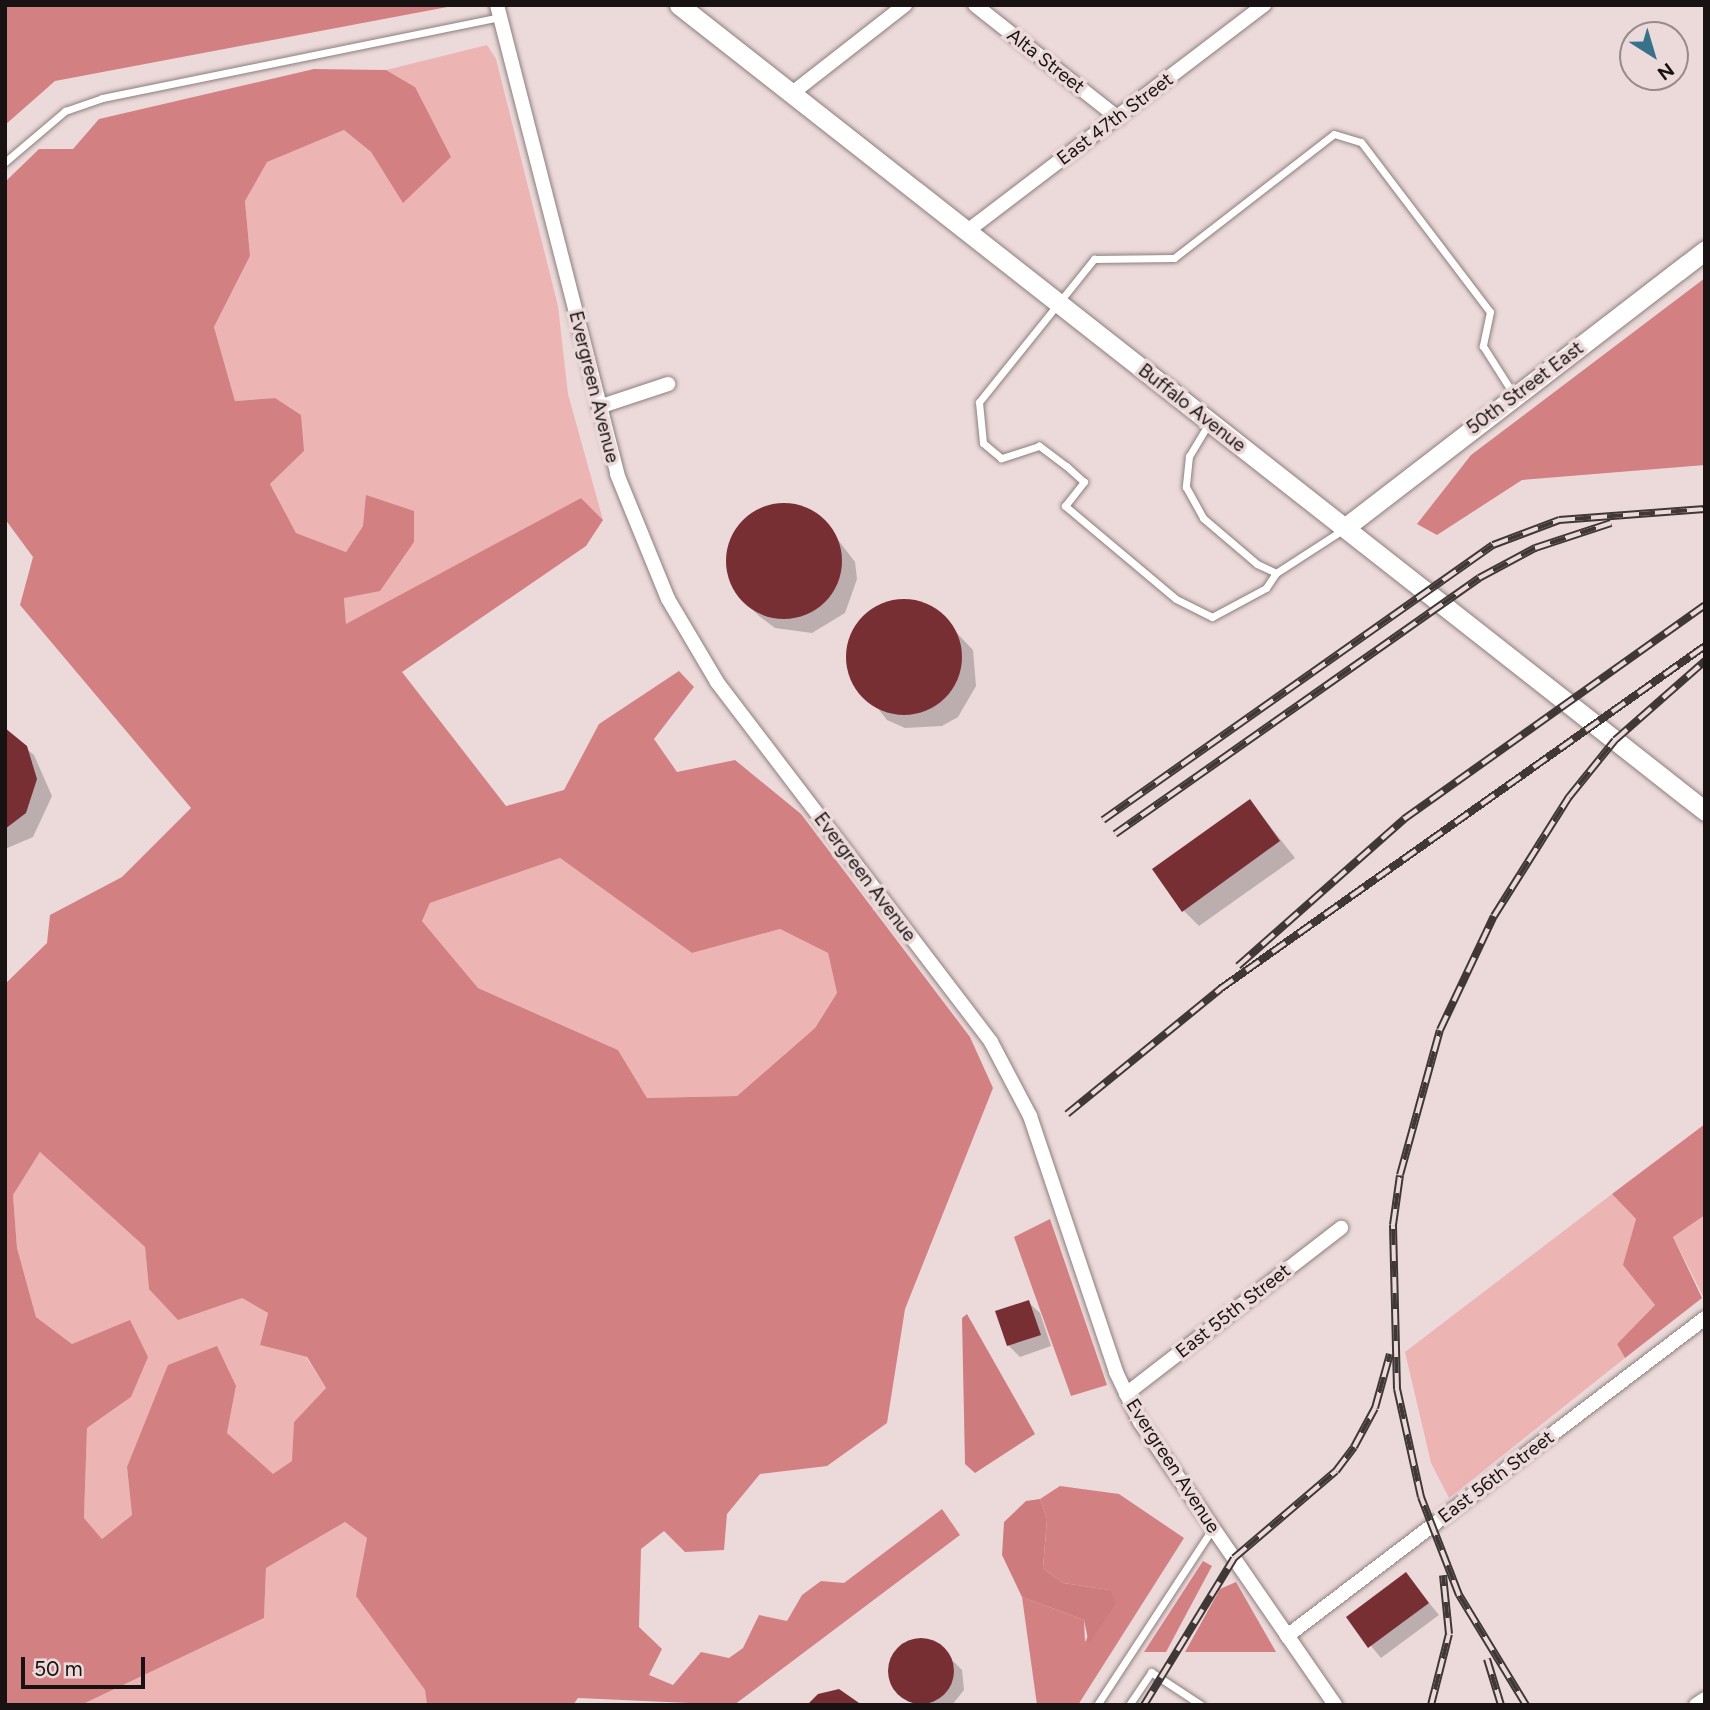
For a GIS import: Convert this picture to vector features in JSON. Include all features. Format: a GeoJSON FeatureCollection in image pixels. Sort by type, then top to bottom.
{"type":"FeatureCollection","features":[{"type":"Feature","properties":{"kind":"street","name":"Buffalo Avenue"},"geometry":{"type":"LineString","coordinates":[[679,5],[1210,423],[1347,526],[1705,811]]}},
{"type":"Feature","properties":{"kind":"street"},"geometry":{"type":"LineString","coordinates":[[790,94],[905,5]]}},
{"type":"Feature","properties":{"kind":"street","name":"Alta Street"},"geometry":{"type":"LineString","coordinates":[[975,5],[1118,118]]}},
{"type":"Feature","properties":{"kind":"street","name":"East 47th Street"},"geometry":{"type":"LineString","coordinates":[[966,232],[1264,5]]}},
{"type":"Feature","properties":{"kind":"street","name":"Evergreen Avenue"},"geometry":{"type":"LineString","coordinates":[[498,11],[599,407],[630,517],[682,627],[717,682],[991,1042],[1014,1084],[1126,1394],[1212,1528],[1335,1705]]}},
{"type":"Feature","properties":{"kind":"street","name":"50th Street East"},"geometry":{"type":"LineString","coordinates":[[1347,526],[1705,250]]}},
{"type":"Feature","properties":{"kind":"street"},"geometry":{"type":"LineString","coordinates":[[599,407],[668,384]]}},
{"type":"Feature","properties":{"kind":"street","name":"East 55th Street"},"geometry":{"type":"LineString","coordinates":[[1126,1394],[1341,1228]]}},
{"type":"Feature","properties":{"kind":"street","name":"East 56th Street"},"geometry":{"type":"LineString","coordinates":[[1287,1636],[1705,1318]]}},
{"type":"Feature","properties":{"kind":"street"},"geometry":{"type":"LineString","coordinates":[[1696,1705],[1705,1699]]}},
{"type":"Feature","properties":{"kind":"lane"},"geometry":{"type":"LineString","coordinates":[[5,162],[65,111],[103,98],[498,11]]}},
{"type":"Feature","properties":{"kind":"lane"},"geometry":{"type":"LineString","coordinates":[[1347,526],[1276,573],[1266,589],[1212,617],[1176,599],[1065,506],[1084,482],[1066,466],[1039,446],[1001,458],[983,443],[979,402],[1061,306],[1094,259],[1174,258],[1334,134],[1361,142],[1490,312],[1483,346],[1514,396]]}},
{"type":"Feature","properties":{"kind":"lane"},"geometry":{"type":"LineString","coordinates":[[1210,423],[1189,456],[1186,487],[1203,518],[1276,573]]}},
{"type":"Feature","properties":{"kind":"lane"},"geometry":{"type":"LineString","coordinates":[[1097,1705],[1212,1528]]}},
{"type":"Feature","properties":{"kind":"lane"},"geometry":{"type":"LineString","coordinates":[[1129,1705],[1151,1672],[1200,1705]]}},
{"type":"Feature","properties":{"kind":"shaded area"},"geometry":{"type":"Polygon","coordinates":[[[5,5],[458,5],[55,81],[5,125],[5,5]]]}},
{"type":"Feature","properties":{"kind":"shaded area"},"geometry":{"type":"Polygon","coordinates":[[[487,45],[496,59],[558,306],[568,394],[603,520],[581,498],[346,625],[344,598],[363,526],[346,552],[296,533],[270,484],[304,451],[275,398],[235,401],[214,327],[250,256],[245,201],[266,162],[344,130],[371,152],[403,202],[415,87],[386,70],[487,45]]]}},
{"type":"Feature","properties":{"kind":"shaded area"},"geometry":{"type":"Polygon","coordinates":[[[314,69],[386,70],[415,87],[451,157],[403,203],[371,152],[344,130],[267,162],[245,201],[250,256],[214,327],[235,401],[275,398],[301,415],[304,451],[270,484],[296,533],[346,552],[363,526],[366,495],[414,511],[414,542],[380,591],[344,598],[346,624],[581,498],[603,520],[586,546],[402,672],[506,806],[564,790],[599,724],[679,671],[694,687],[654,739],[677,772],[735,760],[801,814],[970,1037],[993,1088],[905,1309],[887,1423],[827,1466],[760,1474],[727,1514],[724,1550],[685,1552],[664,1531],[641,1549],[639,1627],[662,1649],[649,1675],[673,1685],[701,1652],[729,1658],[743,1648],[759,1615],[787,1621],[802,1595],[821,1581],[844,1583],[942,1509],[960,1535],[734,1705],[578,1698],[573,1705],[427,1705],[425,1690],[356,1596],[367,1538],[345,1522],[266,1568],[264,1618],[81,1705],[5,1705],[5,984],[47,943],[50,915],[122,877],[191,808],[20,605],[33,557],[5,519],[5,182],[39,149],[73,149],[99,119],[314,69]],[[560,858],[430,903],[422,921],[478,988],[618,1050],[647,1098],[737,1096],[815,1028],[837,993],[828,953],[780,929],[692,953],[560,858]],[[40,1152],[13,1195],[17,1248],[36,1317],[72,1344],[130,1320],[148,1357],[131,1397],[87,1428],[84,1518],[102,1539],[132,1515],[127,1467],[168,1365],[217,1346],[236,1386],[227,1433],[273,1474],[292,1461],[294,1422],[326,1388],[307,1357],[260,1345],[268,1313],[242,1298],[178,1320],[149,1289],[145,1247],[40,1152]]]}},
{"type":"Feature","properties":{"kind":"shaded area"},"geometry":{"type":"Polygon","coordinates":[[[1705,278],[1705,465],[1522,480],[1437,535],[1417,524],[1471,455],[1705,278]]]}},
{"type":"Feature","properties":{"kind":"shaded area"},"geometry":{"type":"Polygon","coordinates":[[[560,858],[692,953],[780,929],[828,953],[837,993],[815,1028],[737,1096],[647,1098],[618,1050],[478,988],[422,921],[430,903],[560,858]]]}},
{"type":"Feature","properties":{"kind":"shaded area"},"geometry":{"type":"Polygon","coordinates":[[[1705,1124],[1705,1215],[1673,1237],[1702,1298],[1625,1358],[1617,1344],[1655,1305],[1623,1265],[1636,1219],[1612,1194],[1705,1124]]]}},
{"type":"Feature","properties":{"kind":"shaded area"},"geometry":{"type":"Polygon","coordinates":[[[40,1152],[145,1247],[149,1289],[242,1298],[268,1313],[260,1345],[306,1357],[326,1388],[294,1422],[293,1461],[273,1475],[227,1433],[236,1386],[127,1467],[132,1515],[102,1539],[84,1518],[87,1428],[131,1397],[130,1321],[72,1344],[36,1317],[17,1248],[13,1195],[40,1152]]]}},
{"type":"Feature","properties":{"kind":"shaded area"},"geometry":{"type":"Polygon","coordinates":[[[1612,1194],[1636,1219],[1624,1265],[1655,1305],[1617,1344],[1625,1358],[1449,1498],[1431,1463],[1405,1352],[1612,1194]]]}},
{"type":"Feature","properties":{"kind":"shaded area"},"geometry":{"type":"Polygon","coordinates":[[[1705,1215],[1705,1300],[1673,1237],[1705,1215]]]}},
{"type":"Feature","properties":{"kind":"shaded area"},"geometry":{"type":"Polygon","coordinates":[[[1050,1219],[1107,1385],[1071,1396],[1014,1237],[1050,1219]]]}},
{"type":"Feature","properties":{"kind":"shaded area"},"geometry":{"type":"Polygon","coordinates":[[[967,1314],[1035,1434],[975,1473],[965,1464],[962,1318],[967,1314]]]}},
{"type":"Feature","properties":{"kind":"shaded area"},"geometry":{"type":"Polygon","coordinates":[[[1060,1486],[1119,1494],[1184,1538],[1078,1705],[1037,1705],[1022,1597],[1084,1620],[1085,1642],[1110,1590],[1063,1583],[1043,1568],[1047,1519],[1040,1499],[1060,1486]]]}},
{"type":"Feature","properties":{"kind":"shaded area"},"geometry":{"type":"Polygon","coordinates":[[[1040,1499],[1047,1519],[1043,1568],[1063,1583],[1110,1590],[1116,1603],[1089,1644],[1084,1620],[1022,1597],[1002,1555],[1004,1522],[1026,1501],[1040,1499]]]}},
{"type":"Feature","properties":{"kind":"shaded area"},"geometry":{"type":"Polygon","coordinates":[[[345,1522],[367,1538],[357,1596],[425,1690],[427,1705],[81,1705],[264,1618],[266,1568],[345,1522]]]}},
{"type":"Feature","properties":{"kind":"shaded area"},"geometry":{"type":"Polygon","coordinates":[[[1203,1561],[1212,1566],[1166,1652],[1144,1652],[1203,1561]]]}},
{"type":"Feature","properties":{"kind":"shaded area"},"geometry":{"type":"Polygon","coordinates":[[[1236,1582],[1276,1652],[1185,1652],[1220,1589],[1236,1582]]]}},
{"type":"Feature","properties":{"kind":"building"},"geometry":{"type":"Polygon","coordinates":[[[784,503],[806,507],[825,520],[838,539],[842,561],[838,583],[825,602],[806,615],[784,619],[762,615],[743,602],[730,583],[726,561],[730,539],[743,520],[762,507],[784,503]]]}},
{"type":"Feature","properties":{"kind":"building"},"geometry":{"type":"Polygon","coordinates":[[[904,599],[926,603],[945,616],[958,635],[962,657],[958,679],[945,698],[926,711],[904,715],[882,711],[863,698],[850,679],[846,657],[850,635],[863,616],[882,603],[904,599]]]}},
{"type":"Feature","properties":{"kind":"building"},"geometry":{"type":"Polygon","coordinates":[[[5,728],[27,746],[37,779],[26,813],[5,829],[5,728]]]}},
{"type":"Feature","properties":{"kind":"building"},"geometry":{"type":"Polygon","coordinates":[[[1250,799],[1280,841],[1182,912],[1152,869],[1250,799]]]}},
{"type":"Feature","properties":{"kind":"building"},"geometry":{"type":"Polygon","coordinates":[[[1029,1300],[1041,1335],[1007,1346],[995,1311],[1029,1300]]]}},
{"type":"Feature","properties":{"kind":"building"},"geometry":{"type":"Polygon","coordinates":[[[1406,1572],[1429,1603],[1368,1648],[1346,1617],[1406,1572]]]}},
{"type":"Feature","properties":{"kind":"building"},"geometry":{"type":"Polygon","coordinates":[[[921,1638],[934,1640],[949,1653],[954,1671],[952,1684],[939,1699],[921,1704],[908,1702],[893,1689],[888,1671],[890,1658],[903,1643],[921,1638]]]}},
{"type":"Feature","properties":{"kind":"building"},"geometry":{"type":"Polygon","coordinates":[[[839,1689],[862,1705],[807,1705],[818,1694],[839,1689]]]}},
{"type":"Feature","properties":{"kind":"railway"},"geometry":{"type":"LineString","coordinates":[[1103,820],[1493,545],[1559,520],[1705,509]]}},
{"type":"Feature","properties":{"kind":"railway"},"geometry":{"type":"LineString","coordinates":[[1115,834],[1479,578],[1535,548],[1611,523]]}},
{"type":"Feature","properties":{"kind":"railway"},"geometry":{"type":"LineString","coordinates":[[1238,966],[1404,819],[1705,605]]}},
{"type":"Feature","properties":{"kind":"railway"},"geometry":{"type":"LineString","coordinates":[[1067,1114],[1220,989],[1705,646]]}},
{"type":"Feature","properties":{"kind":"railway"},"geometry":{"type":"LineString","coordinates":[[1526,1705],[1459,1595],[1421,1497],[1397,1389],[1393,1225],[1400,1175],[1440,1030],[1494,916],[1569,797],[1615,740],[1705,661]]}},
{"type":"Feature","properties":{"kind":"railway"},"geometry":{"type":"LineString","coordinates":[[1144,1705],[1234,1558],[1336,1471],[1354,1447],[1375,1408],[1390,1354]]}},
{"type":"Feature","properties":{"kind":"railway"},"geometry":{"type":"LineString","coordinates":[[1431,1705],[1449,1634],[1443,1575]]}},
{"type":"Feature","properties":{"kind":"railway"},"geometry":{"type":"LineString","coordinates":[[1487,1659],[1501,1705]]}}]}
